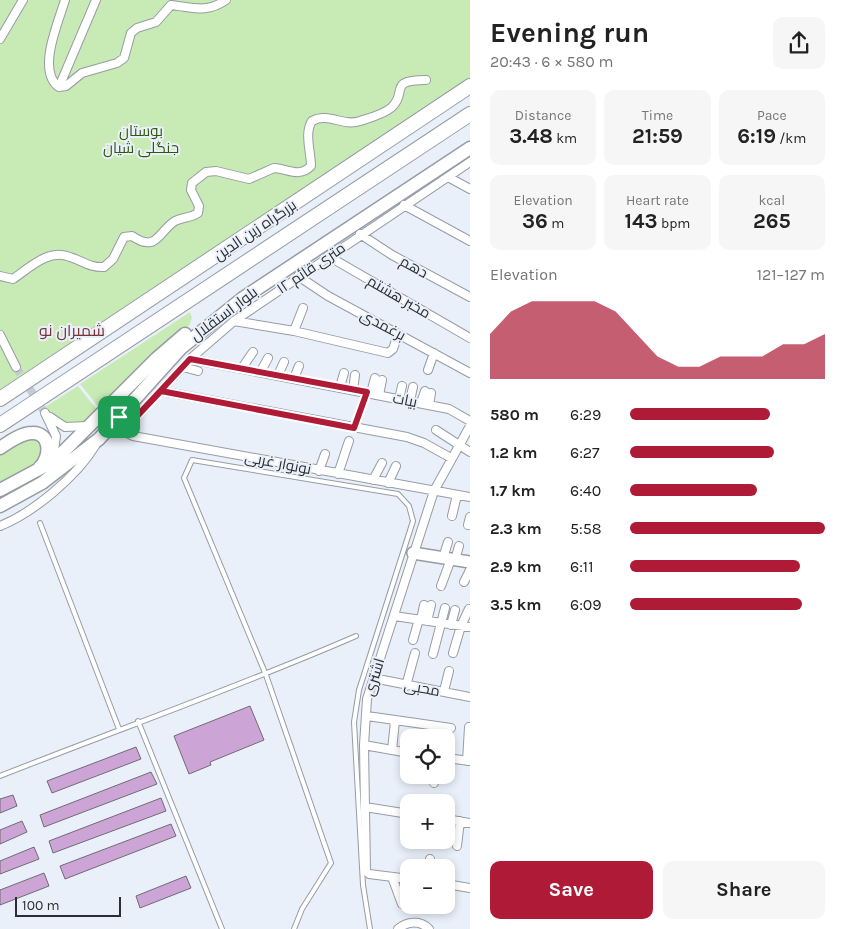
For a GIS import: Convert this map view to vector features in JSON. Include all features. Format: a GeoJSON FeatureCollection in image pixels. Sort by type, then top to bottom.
{"type":"FeatureCollection","features":[{"type":"Feature","properties":{"kind":"highway","name":"بزرگراه زین الدین"},"geometry":{"type":"LineString","coordinates":[[2,397],[470,86]]}},
{"type":"Feature","properties":{"kind":"highway","name":"بزرگراه زین الدین"},"geometry":{"type":"LineString","coordinates":[[0,425],[470,114]]}},
{"type":"Feature","properties":{"kind":"main road","name":"بلوار استقلال"},"geometry":{"type":"LineString","coordinates":[[0,506],[42,483],[103,435],[119,417],[142,381],[178,339],[211,313],[470,140]]}},
{"type":"Feature","properties":{"kind":"main road","name":"بلوار استقلال"},"geometry":{"type":"LineString","coordinates":[[0,490],[52,462],[67,450],[89,425],[243,298],[470,148]]}},
{"type":"Feature","properties":{"kind":"main road"},"geometry":{"type":"LineString","coordinates":[[0,448],[22,435],[32,432],[42,436],[47,443],[47,458],[35,472]]}},
{"type":"Feature","properties":{"kind":"street"},"geometry":{"type":"LineString","coordinates":[[0,39],[23,0]]}},
{"type":"Feature","properties":{"kind":"street"},"geometry":{"type":"LineString","coordinates":[[65,0],[51,44],[49,58],[54,83],[59,87],[66,86],[82,73],[117,63],[124,58],[131,33],[137,28],[156,22],[171,5],[194,10],[206,10],[226,0]]}},
{"type":"Feature","properties":{"kind":"street"},"geometry":{"type":"LineString","coordinates":[[59,87],[96,0]]}},
{"type":"Feature","properties":{"kind":"street"},"geometry":{"type":"LineString","coordinates":[[0,276],[13,279],[43,258],[58,256],[69,256],[94,268],[104,267],[112,259],[124,237],[132,236],[140,241],[149,242],[159,239],[178,220],[198,213],[199,206],[191,190],[192,183],[206,172],[216,171],[240,179],[249,179],[274,168],[289,172],[303,172],[311,166],[308,126],[312,121],[328,116],[346,122],[360,121],[390,109],[396,103],[404,83],[409,80],[426,80]]}},
{"type":"Feature","properties":{"kind":"street","name":"۱۲ متری قائم"},"geometry":{"type":"LineString","coordinates":[[123,431],[190,359],[234,321],[360,234],[470,162]]}},
{"type":"Feature","properties":{"kind":"street"},"geometry":{"type":"LineString","coordinates":[[448,177],[470,189]]}},
{"type":"Feature","properties":{"kind":"street"},"geometry":{"type":"LineString","coordinates":[[404,205],[470,241]]}},
{"type":"Feature","properties":{"kind":"street","name":"دهم"},"geometry":{"type":"LineString","coordinates":[[360,234],[392,255],[470,296]]}},
{"type":"Feature","properties":{"kind":"street","name":"مخبر هشتم"},"geometry":{"type":"LineString","coordinates":[[328,256],[470,338]]}},
{"type":"Feature","properties":{"kind":"street","name":"برغمدی"},"geometry":{"type":"LineString","coordinates":[[298,276],[328,296],[470,374]]}},
{"type":"Feature","properties":{"kind":"street"},"geometry":{"type":"LineString","coordinates":[[294,331],[303,308]]}},
{"type":"Feature","properties":{"kind":"street","name":"برغمدی"},"geometry":{"type":"LineString","coordinates":[[234,321],[294,331],[388,353],[393,349],[396,340]]}},
{"type":"Feature","properties":{"kind":"street"},"geometry":{"type":"LineString","coordinates":[[0,335],[16,367]]}},
{"type":"Feature","properties":{"kind":"street"},"geometry":{"type":"LineString","coordinates":[[242,368],[253,352]]}},
{"type":"Feature","properties":{"kind":"street"},"geometry":{"type":"LineString","coordinates":[[428,370],[434,353]]}},
{"type":"Feature","properties":{"kind":"street"},"geometry":{"type":"LineString","coordinates":[[261,372],[268,358]]}},
{"type":"Feature","properties":{"kind":"street","name":"بیات"},"geometry":{"type":"LineString","coordinates":[[190,359],[449,409],[470,421]]}},
{"type":"Feature","properties":{"kind":"street"},"geometry":{"type":"LineString","coordinates":[[278,375],[284,362]]}},
{"type":"Feature","properties":{"kind":"street"},"geometry":{"type":"LineString","coordinates":[[294,378],[299,366]]}},
{"type":"Feature","properties":{"kind":"street"},"geometry":{"type":"LineString","coordinates":[[183,367],[198,371]]}},
{"type":"Feature","properties":{"kind":"street"},"geometry":{"type":"LineString","coordinates":[[340,387],[344,373]]}},
{"type":"Feature","properties":{"kind":"street"},"geometry":{"type":"LineString","coordinates":[[353,390],[355,375]]}},
{"type":"Feature","properties":{"kind":"street"},"geometry":{"type":"LineString","coordinates":[[373,394],[378,379]]}},
{"type":"Feature","properties":{"kind":"street"},"geometry":{"type":"LineString","coordinates":[[399,399],[402,386]]}},
{"type":"Feature","properties":{"kind":"street"},"geometry":{"type":"LineString","coordinates":[[410,401],[412,387]]}},
{"type":"Feature","properties":{"kind":"street"},"geometry":{"type":"LineString","coordinates":[[161,391],[407,437],[424,443],[451,458]]}},
{"type":"Feature","properties":{"kind":"street"},"geometry":{"type":"LineString","coordinates":[[421,403],[428,392],[430,405]]}},
{"type":"Feature","properties":{"kind":"street"},"geometry":{"type":"LineString","coordinates":[[52,462],[56,436],[45,413],[64,427],[89,425]]}},
{"type":"Feature","properties":{"kind":"street"},"geometry":{"type":"LineString","coordinates":[[0,526],[39,503],[61,484],[90,453],[103,435],[123,431],[119,417]]}},
{"type":"Feature","properties":{"kind":"street","name":"اشتری"},"geometry":{"type":"LineString","coordinates":[[392,876],[369,874],[366,872],[364,745],[366,707],[373,678],[434,491],[470,426]]}},
{"type":"Feature","properties":{"kind":"street"},"geometry":{"type":"LineString","coordinates":[[436,430],[470,452]]}},
{"type":"Feature","properties":{"kind":"street","name":"نونوار غربی"},"geometry":{"type":"LineString","coordinates":[[123,431],[133,436],[470,497]]}},
{"type":"Feature","properties":{"kind":"street"},"geometry":{"type":"LineString","coordinates":[[338,474],[350,441]]}},
{"type":"Feature","properties":{"kind":"street"},"geometry":{"type":"LineString","coordinates":[[319,471],[325,454]]}},
{"type":"Feature","properties":{"kind":"street"},"geometry":{"type":"LineString","coordinates":[[373,480],[382,463]]}},
{"type":"Feature","properties":{"kind":"street"},"geometry":{"type":"LineString","coordinates":[[388,483],[396,466]]}},
{"type":"Feature","properties":{"kind":"street"},"geometry":{"type":"LineString","coordinates":[[452,516],[457,495]]}},
{"type":"Feature","properties":{"kind":"street"},"geometry":{"type":"LineString","coordinates":[[468,525],[470,516]]}},
{"type":"Feature","properties":{"kind":"street"},"geometry":{"type":"LineString","coordinates":[[448,542],[450,559]]}},
{"type":"Feature","properties":{"kind":"street"},"geometry":{"type":"LineString","coordinates":[[441,586],[450,559],[459,546]]}},
{"type":"Feature","properties":{"kind":"street"},"geometry":{"type":"LineString","coordinates":[[413,552],[470,562]]}},
{"type":"Feature","properties":{"kind":"street"},"geometry":{"type":"LineString","coordinates":[[464,582],[470,570]]}},
{"type":"Feature","properties":{"kind":"street"},"geometry":{"type":"LineString","coordinates":[[413,640],[428,605]]}},
{"type":"Feature","properties":{"kind":"street"},"geometry":{"type":"LineString","coordinates":[[433,654],[445,608]]}},
{"type":"Feature","properties":{"kind":"street"},"geometry":{"type":"LineString","coordinates":[[453,653],[461,626],[469,609]]}},
{"type":"Feature","properties":{"kind":"street"},"geometry":{"type":"LineString","coordinates":[[451,624],[455,610]]}},
{"type":"Feature","properties":{"kind":"street"},"geometry":{"type":"LineString","coordinates":[[394,616],[470,628]]}},
{"type":"Feature","properties":{"kind":"street"},"geometry":{"type":"LineString","coordinates":[[406,686],[415,653]]}},
{"type":"Feature","properties":{"kind":"street"},"geometry":{"type":"LineString","coordinates":[[444,691],[449,671]]}},
{"type":"Feature","properties":{"kind":"street","name":"محبی"},"geometry":{"type":"LineString","coordinates":[[373,678],[406,686],[470,696]]}},
{"type":"Feature","properties":{"kind":"street"},"geometry":{"type":"LineString","coordinates":[[367,716],[450,728]]}},
{"type":"Feature","properties":{"kind":"street"},"geometry":{"type":"LineString","coordinates":[[392,750],[395,721]]}},
{"type":"Feature","properties":{"kind":"street"},"geometry":{"type":"LineString","coordinates":[[455,759],[468,761],[468,727]]}},
{"type":"Feature","properties":{"kind":"street"},"geometry":{"type":"LineString","coordinates":[[364,745],[400,751]]}},
{"type":"Feature","properties":{"kind":"street"},"geometry":{"type":"LineString","coordinates":[[365,807],[400,813]]}},
{"type":"Feature","properties":{"kind":"street"},"geometry":{"type":"LineString","coordinates":[[455,820],[470,822]]}},
{"type":"Feature","properties":{"kind":"street"},"geometry":{"type":"LineString","coordinates":[[457,846],[460,821]]}},
{"type":"Feature","properties":{"kind":"street"},"geometry":{"type":"LineString","coordinates":[[400,877],[392,876],[400,898]]}},
{"type":"Feature","properties":{"kind":"street"},"geometry":{"type":"LineString","coordinates":[[455,886],[470,888]]}},
{"type":"Feature","properties":{"kind":"street"},"geometry":{"type":"LineString","coordinates":[[398,929],[408,923],[415,922],[421,923],[429,929]]}},
{"type":"Feature","properties":{"kind":"lane"},"geometry":{"type":"LineString","coordinates":[[294,929],[302,909],[331,863],[266,675],[184,478],[192,460],[398,494],[409,506],[413,521],[359,690],[354,722],[363,885],[370,929]]}},
{"type":"Feature","properties":{"kind":"lane"},"geometry":{"type":"LineString","coordinates":[[40,523],[119,729]]}},
{"type":"Feature","properties":{"kind":"lane"},"geometry":{"type":"LineString","coordinates":[[0,776],[138,721],[266,675],[356,636]]}},
{"type":"Feature","properties":{"kind":"lane"},"geometry":{"type":"LineString","coordinates":[[138,721],[222,929]]}},
{"type":"Feature","properties":{"kind":"path"},"geometry":{"type":"LineString","coordinates":[[354,428],[373,394]]}},
{"type":"Feature","properties":{"kind":"green space","name":"بوستان جنگلی شیان"},"geometry":{"type":"Polygon","coordinates":[[[0,0],[470,0],[470,87],[0,401],[0,0]]]}},
{"type":"Feature","properties":{"kind":"green space"},"geometry":{"type":"Polygon","coordinates":[[[190,312],[192,318],[189,326],[100,409],[80,384],[190,312]]]}},
{"type":"Feature","properties":{"kind":"green space"},"geometry":{"type":"Polygon","coordinates":[[[78,386],[98,411],[87,421],[72,424],[61,421],[45,407],[78,386]]]}},
{"type":"Feature","properties":{"kind":"green space"},"geometry":{"type":"Polygon","coordinates":[[[23,438],[42,440],[43,459],[0,485],[0,451],[23,438]]]}},
{"type":"Feature","properties":{"kind":"building"},"geometry":{"type":"Polygon","coordinates":[[[250,706],[264,740],[210,762],[211,765],[189,774],[174,736],[250,706]]]}},
{"type":"Feature","properties":{"kind":"building"},"geometry":{"type":"Polygon","coordinates":[[[136,747],[141,759],[52,793],[47,781],[136,747]]]}},
{"type":"Feature","properties":{"kind":"building"},"geometry":{"type":"Polygon","coordinates":[[[151,772],[157,784],[44,827],[40,815],[151,772]]]}},
{"type":"Feature","properties":{"kind":"building"},"geometry":{"type":"Polygon","coordinates":[[[13,795],[17,806],[0,813],[0,799],[13,795]]]}},
{"type":"Feature","properties":{"kind":"building"},"geometry":{"type":"Polygon","coordinates":[[[161,798],[166,811],[53,853],[49,841],[161,798]]]}},
{"type":"Feature","properties":{"kind":"building"},"geometry":{"type":"Polygon","coordinates":[[[22,821],[27,832],[0,844],[0,830],[22,821]]]}},
{"type":"Feature","properties":{"kind":"building"},"geometry":{"type":"Polygon","coordinates":[[[171,824],[176,836],[65,879],[60,866],[171,824]]]}},
{"type":"Feature","properties":{"kind":"building"},"geometry":{"type":"Polygon","coordinates":[[[34,847],[39,859],[0,874],[0,861],[34,847]]]}},
{"type":"Feature","properties":{"kind":"building"},"geometry":{"type":"Polygon","coordinates":[[[44,873],[49,886],[0,905],[0,890],[44,873]]]}},
{"type":"Feature","properties":{"kind":"building"},"geometry":{"type":"Polygon","coordinates":[[[186,876],[191,888],[140,908],[136,896],[186,876]]]}},
{"type":"Feature","properties":{"kind":"tunnel"},"geometry":{"type":"LineString","coordinates":[[16,367],[45,413]]}},
{"type":"Feature","properties":{"kind":"district","name":"شمیران نو"},"geometry":{"type":"Point","coordinates":[72,330]}},
{"type":"Feature","properties":{"kind":"route"},"geometry":{"type":"LineString","coordinates":[[119,417],[106,432],[123,431],[190,359],[367,392],[354,428],[161,391],[123,431],[119,417]]}}]}
